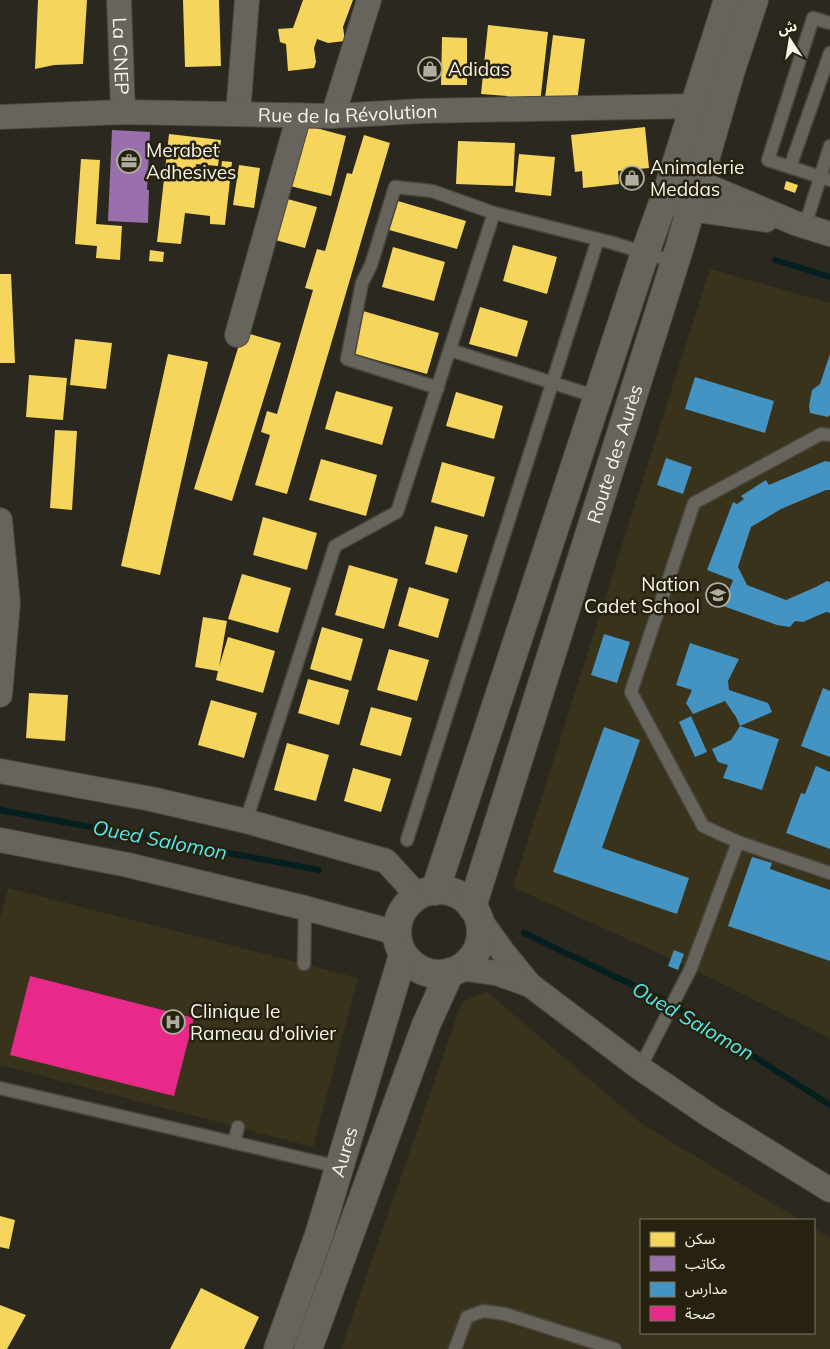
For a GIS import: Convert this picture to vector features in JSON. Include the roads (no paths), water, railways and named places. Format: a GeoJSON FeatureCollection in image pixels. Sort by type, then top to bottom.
{"type":"FeatureCollection","features":[{"type":"Feature","properties":{"kind":"street","name":"La CNEP"},"geometry":{"type":"LineString","coordinates":[[119,0],[124,112]]}},
{"type":"Feature","properties":{"kind":"street"},"geometry":{"type":"LineString","coordinates":[[238,114],[247,0]]}},
{"type":"Feature","properties":{"kind":"street"},"geometry":{"type":"LineString","coordinates":[[333,116],[369,0]]}},
{"type":"Feature","properties":{"kind":"street","name":"Route des Aurès"},"geometry":{"type":"LineString","coordinates":[[426,894],[668,188],[728,0]]}},
{"type":"Feature","properties":{"kind":"street","name":"Route des Aurès"},"geometry":{"type":"LineString","coordinates":[[474,912],[754,0]]}},
{"type":"Feature","properties":{"kind":"street","name":"Rue de la Révolution"},"geometry":{"type":"LineString","coordinates":[[0,117],[124,112],[333,116],[421,111],[694,106]]}},
{"type":"Feature","properties":{"kind":"street"},"geometry":{"type":"LineString","coordinates":[[237,335],[299,115]]}},
{"type":"Feature","properties":{"kind":"street"},"geometry":{"type":"LineString","coordinates":[[668,188],[698,182],[804,226],[830,234]]}},
{"type":"Feature","properties":{"kind":"street"},"geometry":{"type":"LineString","coordinates":[[668,188],[690,209],[804,226]]}},
{"type":"Feature","properties":{"kind":"street"},"geometry":{"type":"LineString","coordinates":[[0,520],[8,603],[2,638],[0,695]]}},
{"type":"Feature","properties":{"kind":"street"},"geometry":{"type":"LineString","coordinates":[[0,771],[151,800],[246,821],[386,861],[426,894]]}},
{"type":"Feature","properties":{"kind":"street"},"geometry":{"type":"LineString","coordinates":[[0,840],[128,864],[305,908],[400,944]]}},
{"type":"Feature","properties":{"kind":"street"},"geometry":{"type":"LineString","coordinates":[[530,985],[496,974],[455,970],[432,974],[424,971],[409,962],[400,944],[398,922],[402,912],[409,903],[426,894],[449,892],[462,897],[502,952],[530,985],[640,1068],[712,1117],[830,1190]]}},
{"type":"Feature","properties":{"kind":"street"},"geometry":{"type":"LineString","coordinates":[[455,970],[470,960],[480,940],[480,928],[474,912]]}},
{"type":"Feature","properties":{"kind":"street","name":"Aures"},"geometry":{"type":"LineString","coordinates":[[278,1349],[319,1235],[400,944]]}},
{"type":"Feature","properties":{"kind":"street","name":"Aures"},"geometry":{"type":"LineString","coordinates":[[308,1349],[420,1040],[455,970]]}},
{"type":"Feature","properties":{"kind":"lane"},"geometry":{"type":"LineString","coordinates":[[825,178],[768,160],[813,18],[830,23]]}},
{"type":"Feature","properties":{"kind":"lane"},"geometry":{"type":"LineString","coordinates":[[790,167],[830,53]]}},
{"type":"Feature","properties":{"kind":"lane"},"geometry":{"type":"LineString","coordinates":[[804,226],[825,178],[830,146]]}},
{"type":"Feature","properties":{"kind":"lane"},"geometry":{"type":"LineString","coordinates":[[438,388],[348,359],[362,283],[371,265],[395,187],[432,191],[494,213],[598,239],[674,262]]}},
{"type":"Feature","properties":{"kind":"lane"},"geometry":{"type":"LineString","coordinates":[[246,821],[335,546],[397,512],[494,213]]}},
{"type":"Feature","properties":{"kind":"lane"},"geometry":{"type":"LineString","coordinates":[[407,840],[598,239]]}},
{"type":"Feature","properties":{"kind":"lane"},"geometry":{"type":"LineString","coordinates":[[450,350],[597,397]]}},
{"type":"Feature","properties":{"kind":"lane"},"geometry":{"type":"LineString","coordinates":[[830,435],[821,434],[694,503],[631,692],[703,826],[738,842],[830,873]]}},
{"type":"Feature","properties":{"kind":"lane"},"geometry":{"type":"LineString","coordinates":[[640,1068],[685,980],[738,842]]}},
{"type":"Feature","properties":{"kind":"lane"},"geometry":{"type":"LineString","coordinates":[[304,964],[305,908]]}},
{"type":"Feature","properties":{"kind":"lane"},"geometry":{"type":"LineString","coordinates":[[0,1088],[339,1167]]}},
{"type":"Feature","properties":{"kind":"lane"},"geometry":{"type":"LineString","coordinates":[[234,1143],[238,1127]]}},
{"type":"Feature","properties":{"kind":"lane"},"geometry":{"type":"LineString","coordinates":[[455,1349],[467,1316],[483,1312],[505,1314],[615,1349]]}},
{"type":"Feature","properties":{"kind":"waterway","name":"Oued Salomon"},"geometry":{"type":"LineString","coordinates":[[775,260],[830,277]]}},
{"type":"Feature","properties":{"kind":"waterway","name":"Oued Salomon"},"geometry":{"type":"LineString","coordinates":[[0,810],[319,870]]}},
{"type":"Feature","properties":{"kind":"waterway","name":"Oued Salomon"},"geometry":{"type":"LineString","coordinates":[[524,933],[668,1002],[830,1105]]}},
{"type":"Feature","properties":{"kind":"place","name":"Adidas"},"geometry":{"type":"Point","coordinates":[430,69]}},
{"type":"Feature","properties":{"kind":"place","name":"Merabet Adhesives"},"geometry":{"type":"Point","coordinates":[129,161]}},
{"type":"Feature","properties":{"kind":"place","name":"Animalerie Meddas"},"geometry":{"type":"Point","coordinates":[632,178]}},
{"type":"Feature","properties":{"kind":"place","name":"Nation Cadet School"},"geometry":{"type":"Point","coordinates":[718,595]}},
{"type":"Feature","properties":{"kind":"place","name":"Clinique le Rameau d'olivier"},"geometry":{"type":"Point","coordinates":[173,1022]}}]}
